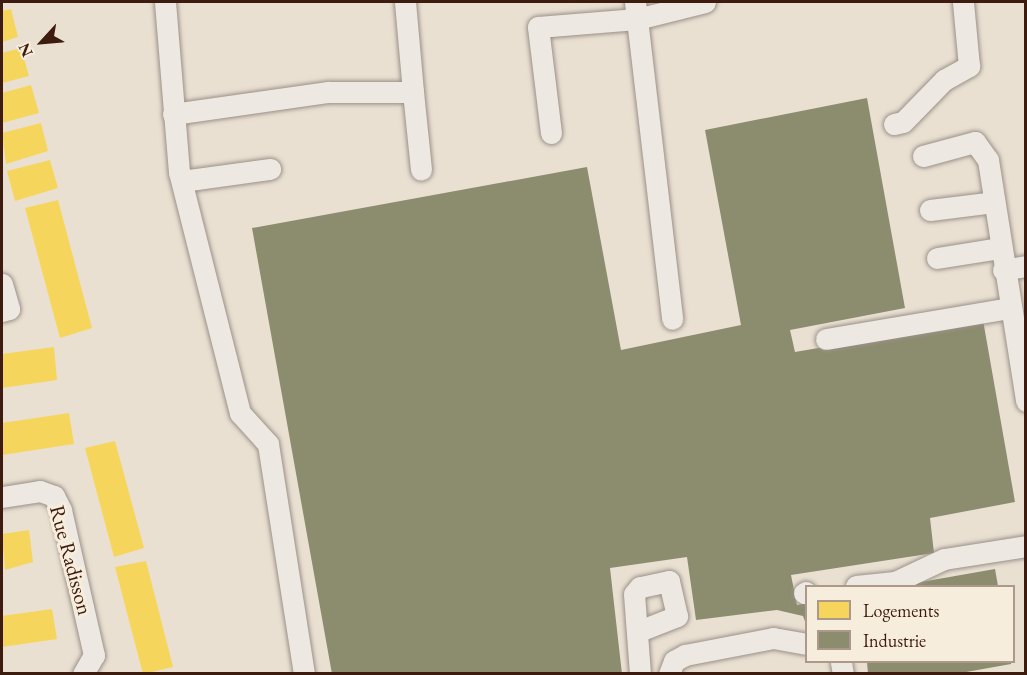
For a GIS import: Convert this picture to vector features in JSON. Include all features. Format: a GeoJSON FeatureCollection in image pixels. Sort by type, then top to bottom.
{"type":"FeatureCollection","features":[{"type":"Feature","properties":{"kind":"street"},"geometry":{"type":"LineString","coordinates":[[165,2],[173,114],[182,181],[240,413],[268,444],[304,674]]}},
{"type":"Feature","properties":{"kind":"street"},"geometry":{"type":"LineString","coordinates":[[405,2],[421,170]]}},
{"type":"Feature","properties":{"kind":"street"},"geometry":{"type":"LineString","coordinates":[[551,133],[538,27],[636,10],[705,2]]}},
{"type":"Feature","properties":{"kind":"street"},"geometry":{"type":"LineString","coordinates":[[894,124],[903,122],[944,80],[969,66],[963,2]]}},
{"type":"Feature","properties":{"kind":"street"},"geometry":{"type":"LineString","coordinates":[[636,10],[672,319]]}},
{"type":"Feature","properties":{"kind":"street"},"geometry":{"type":"LineString","coordinates":[[173,114],[328,92],[413,92]]}},
{"type":"Feature","properties":{"kind":"street"},"geometry":{"type":"LineString","coordinates":[[923,156],[975,142],[988,160],[1003,270],[1026,401]]}},
{"type":"Feature","properties":{"kind":"street"},"geometry":{"type":"LineString","coordinates":[[182,181],[270,169]]}},
{"type":"Feature","properties":{"kind":"street"},"geometry":{"type":"LineString","coordinates":[[930,210],[994,202]]}},
{"type":"Feature","properties":{"kind":"street"},"geometry":{"type":"LineString","coordinates":[[937,258],[1000,248]]}},
{"type":"Feature","properties":{"kind":"street"},"geometry":{"type":"LineString","coordinates":[[1003,270],[1026,266]]}},
{"type":"Feature","properties":{"kind":"street"},"geometry":{"type":"LineString","coordinates":[[2,284],[5,310]]}},
{"type":"Feature","properties":{"kind":"street"},"geometry":{"type":"LineString","coordinates":[[826,339],[1009,308]]}},
{"type":"Feature","properties":{"kind":"street","name":"Rue Radisson"},"geometry":{"type":"LineString","coordinates":[[2,497],[40,491],[54,496],[61,510],[94,655],[83,674]]}},
{"type":"Feature","properties":{"kind":"street"},"geometry":{"type":"LineString","coordinates":[[866,585],[895,582],[944,559],[1026,546]]}},
{"type":"Feature","properties":{"kind":"street"},"geometry":{"type":"LineString","coordinates":[[639,631],[640,674]]}},
{"type":"Feature","properties":{"kind":"street"},"geometry":{"type":"LineString","coordinates":[[669,674],[674,661],[685,655],[773,638],[805,644]]}},
{"type":"Feature","properties":{"kind":"building: Logements"},"geometry":{"type":"Polygon","coordinates":[[[11,9],[18,37],[2,42],[2,11],[11,9]]]}},
{"type":"Feature","properties":{"kind":"building: Logements"},"geometry":{"type":"Polygon","coordinates":[[[21,48],[29,76],[2,83],[2,53],[21,48]]]}},
{"type":"Feature","properties":{"kind":"building: Logements"},"geometry":{"type":"Polygon","coordinates":[[[31,85],[39,113],[2,123],[2,93],[31,85]]]}},
{"type":"Feature","properties":{"kind":"building: Logements"},"geometry":{"type":"Polygon","coordinates":[[[41,123],[48,151],[6,164],[2,133],[41,123]]]}},
{"type":"Feature","properties":{"kind":"building: Logements"},"geometry":{"type":"Polygon","coordinates":[[[50,160],[58,188],[15,201],[7,171],[50,160]]]}},
{"type":"Feature","properties":{"kind":"building: Logements"},"geometry":{"type":"Polygon","coordinates":[[[58,200],[92,328],[60,338],[25,208],[58,200]]]}},
{"type":"Feature","properties":{"kind":"building: Logements"},"geometry":{"type":"Polygon","coordinates":[[[54,347],[57,380],[2,388],[2,354],[54,347]]]}},
{"type":"Feature","properties":{"kind":"building: Logements"},"geometry":{"type":"Polygon","coordinates":[[[69,413],[74,444],[2,455],[2,423],[69,413]]]}},
{"type":"Feature","properties":{"kind":"building: Logements"},"geometry":{"type":"Polygon","coordinates":[[[115,441],[144,548],[114,557],[85,448],[115,441]]]}},
{"type":"Feature","properties":{"kind":"building: Logements"},"geometry":{"type":"Polygon","coordinates":[[[29,530],[33,562],[5,570],[2,534],[29,530]]]}},
{"type":"Feature","properties":{"kind":"building: Logements"},"geometry":{"type":"Polygon","coordinates":[[[146,561],[173,667],[143,674],[115,567],[146,561]]]}},
{"type":"Feature","properties":{"kind":"building: Logements"},"geometry":{"type":"Polygon","coordinates":[[[52,609],[57,639],[2,647],[2,616],[52,609]]]}},
{"type":"Feature","properties":{"kind":"building: Industrie"},"geometry":{"type":"Polygon","coordinates":[[[867,98],[905,308],[790,330],[795,352],[983,320],[1015,502],[930,518],[934,553],[791,575],[797,605],[805,603],[805,621],[803,616],[777,610],[696,620],[687,557],[610,568],[622,674],[332,674],[252,228],[587,167],[621,350],[741,325],[705,130],[867,98]]]}},
{"type":"Feature","properties":{"kind":"building: Industrie"},"geometry":{"type":"Polygon","coordinates":[[[995,569],[998,585],[904,585],[995,569]]]}},
{"type":"Feature","properties":{"kind":"building: Industrie"},"geometry":{"type":"Polygon","coordinates":[[[867,663],[1011,663],[955,674],[868,674],[867,663]]]}}]}
